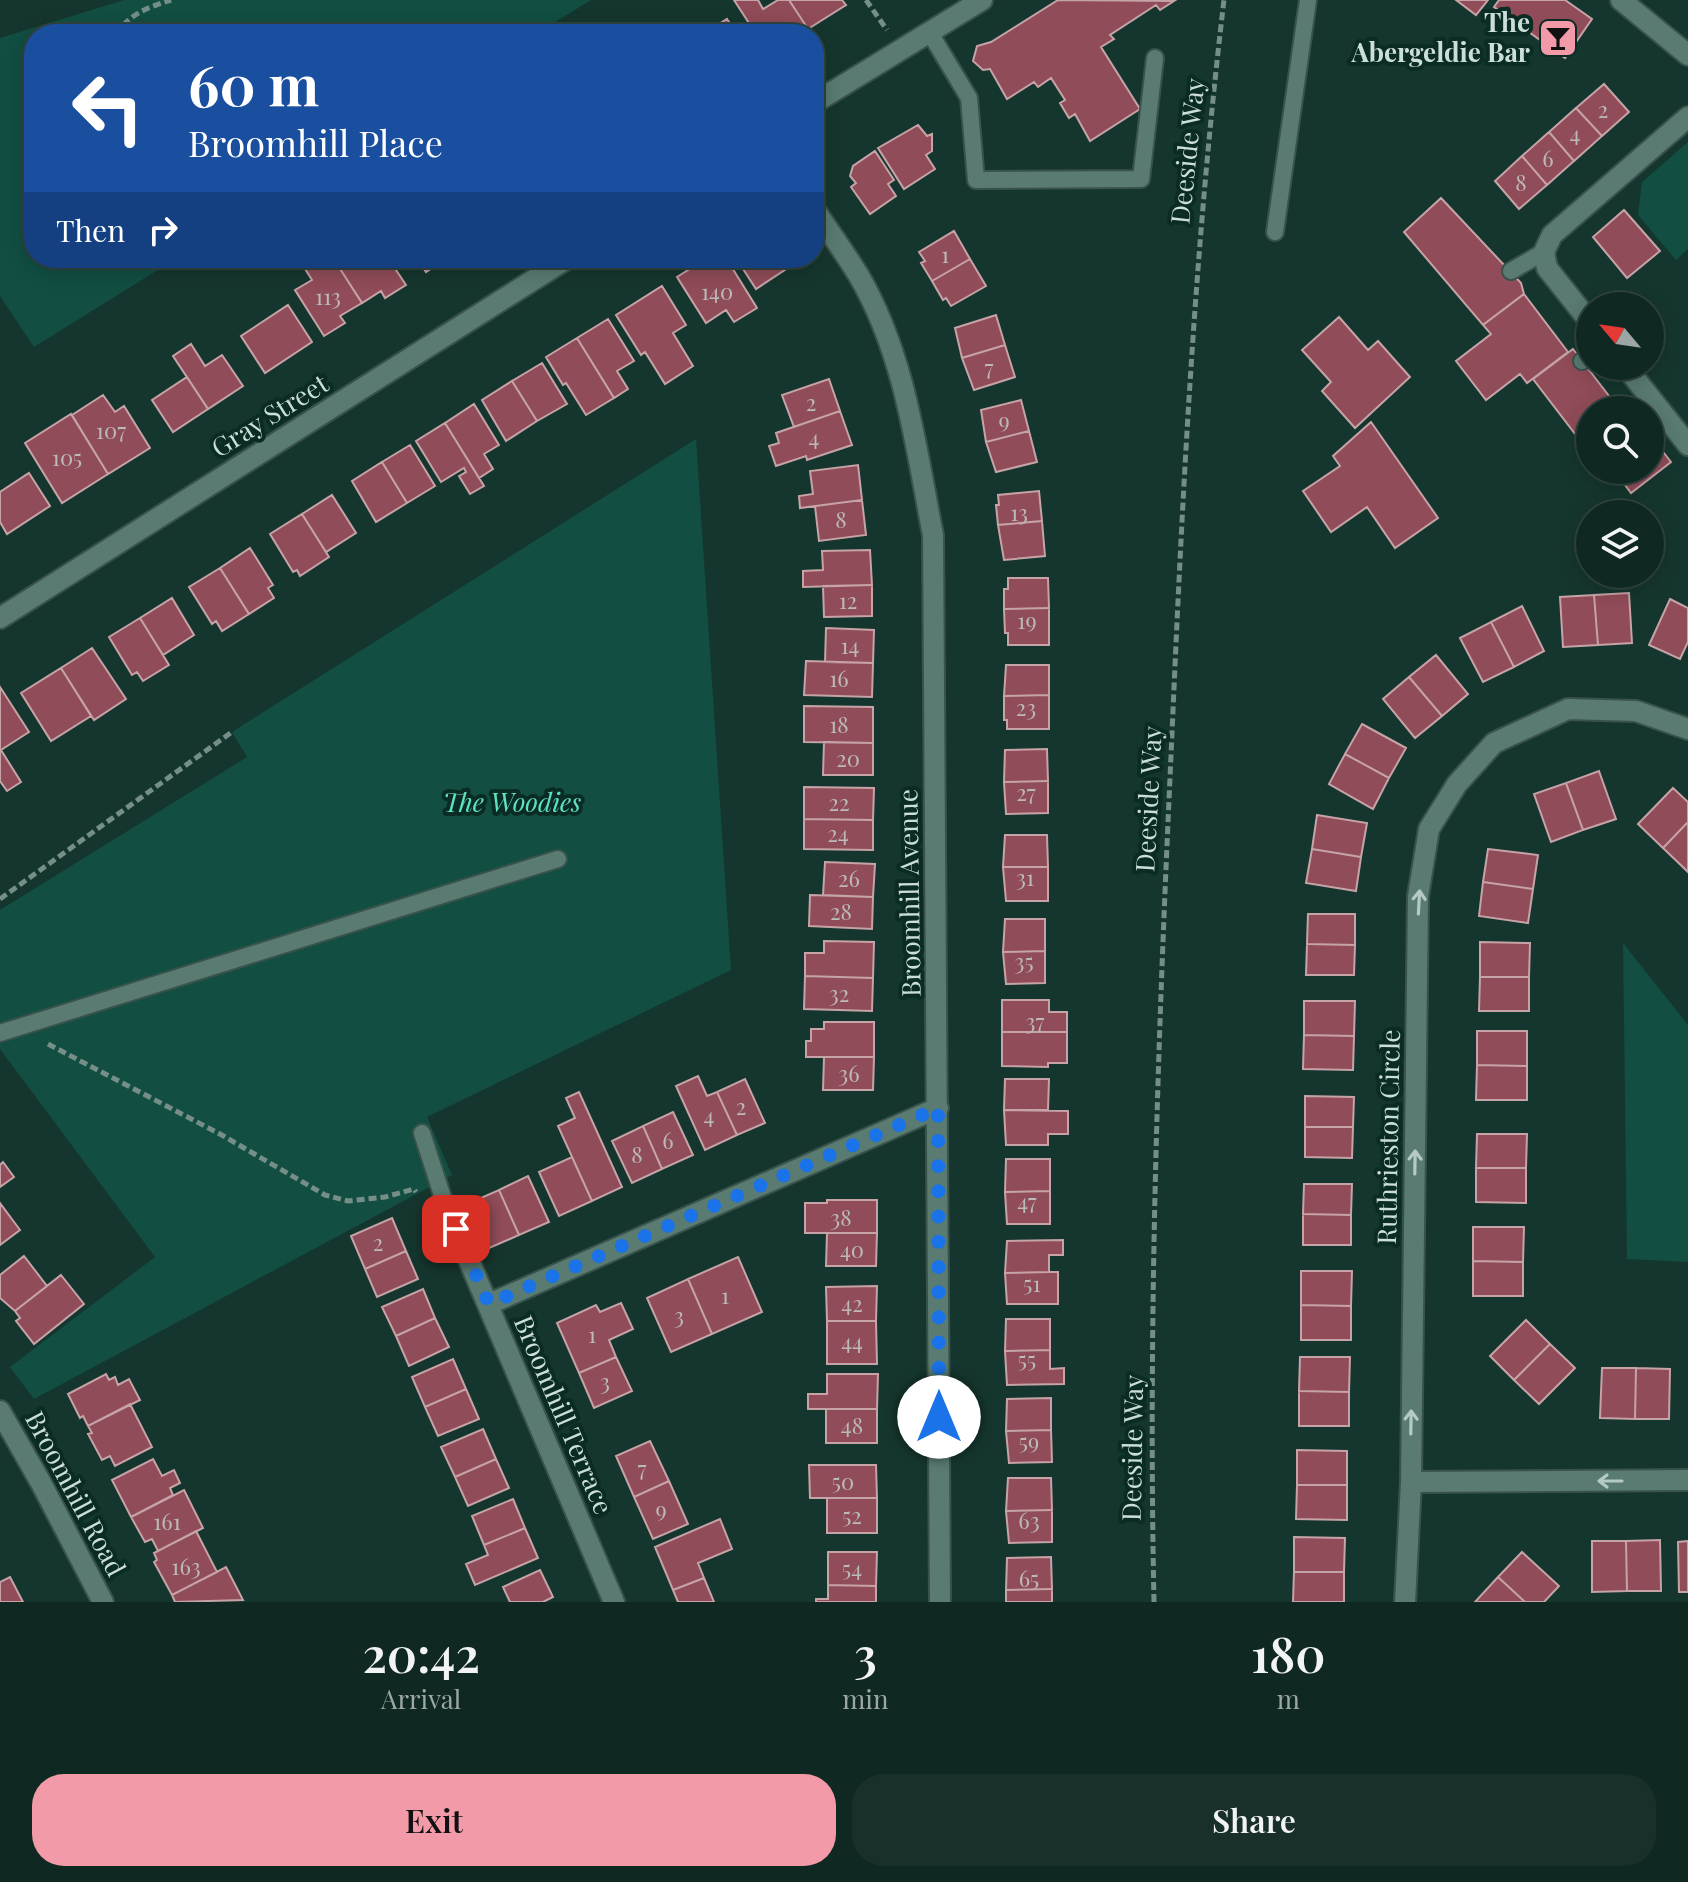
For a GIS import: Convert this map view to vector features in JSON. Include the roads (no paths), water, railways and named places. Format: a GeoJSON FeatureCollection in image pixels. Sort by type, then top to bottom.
{"type":"FeatureCollection","features":[{"type":"Feature","properties":{"kind":"street"},"geometry":{"type":"LineString","coordinates":[[824,97],[982,0]]}},
{"type":"Feature","properties":{"kind":"street"},"geometry":{"type":"LineString","coordinates":[[1621,0],[1688,55]]}},
{"type":"Feature","properties":{"kind":"street"},"geometry":{"type":"LineString","coordinates":[[1576,304],[1547,268],[1544,252],[1552,235],[1688,117]]}},
{"type":"Feature","properties":{"kind":"street","name":"Broomhill Avenue"},"geometry":{"type":"LineString","coordinates":[[824,224],[859,276],[874,306],[907,396],[933,535],[940,1602]]}},
{"type":"Feature","properties":{"kind":"street","name":"Gray Street"},"geometry":{"type":"LineString","coordinates":[[0,618],[552,268]]}},
{"type":"Feature","properties":{"kind":"street"},"geometry":{"type":"LineString","coordinates":[[1636,380],[1688,445]]}},
{"type":"Feature","properties":{"kind":"street","name":"Ruthrieston Circle"},"geometry":{"type":"LineString","coordinates":[[1405,1602],[1411,1482],[1418,896],[1429,829],[1457,784],[1494,743],[1568,709],[1636,711],[1688,729]]}},
{"type":"Feature","properties":{"kind":"street"},"geometry":{"type":"LineString","coordinates":[[489,1304],[938,1108]]}},
{"type":"Feature","properties":{"kind":"street","name":"Broomhill Terrace"},"geometry":{"type":"LineString","coordinates":[[445,1204],[614,1602]]}},
{"type":"Feature","properties":{"kind":"street","name":"Broomhill Road"},"geometry":{"type":"LineString","coordinates":[[0,1411],[103,1602]]}},
{"type":"Feature","properties":{"kind":"street"},"geometry":{"type":"LineString","coordinates":[[1411,1482],[1688,1480]]}},
{"type":"Feature","properties":{"kind":"lane"},"geometry":{"type":"LineString","coordinates":[[1275,232],[1308,0]]}},
{"type":"Feature","properties":{"kind":"lane"},"geometry":{"type":"LineString","coordinates":[[930,33],[969,98],[976,180],[1141,179],[1155,58]]}},
{"type":"Feature","properties":{"kind":"lane"},"geometry":{"type":"LineString","coordinates":[[1511,271],[1544,252]]}},
{"type":"Feature","properties":{"kind":"lane"},"geometry":{"type":"LineString","coordinates":[[4,1032],[558,859]]}},
{"type":"Feature","properties":{"kind":"lane"},"geometry":{"type":"LineString","coordinates":[[422,1133],[445,1204]]}},
{"type":"Feature","properties":{"kind":"place","name":"The Abergeldie Bar"},"geometry":{"type":"Point","coordinates":[1558,38]}},
{"type":"Feature","properties":{"kind":"park label","name":"The Woodies"},"geometry":{"type":"Point","coordinates":[512,803]}}]}
